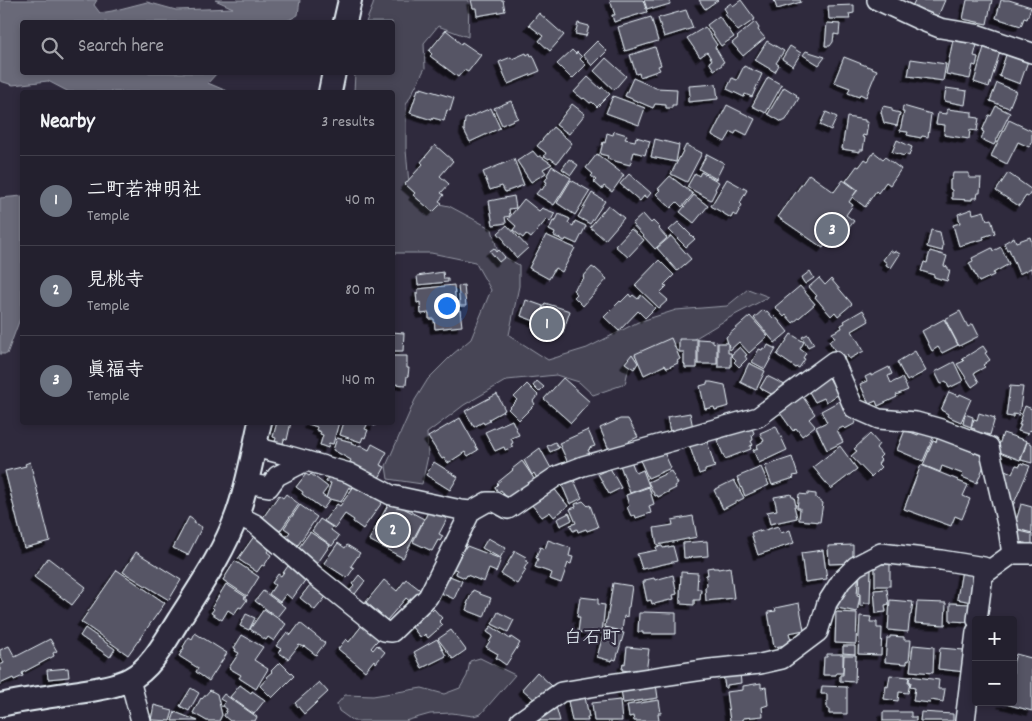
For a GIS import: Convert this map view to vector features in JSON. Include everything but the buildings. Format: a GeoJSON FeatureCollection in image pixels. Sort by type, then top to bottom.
{"type":"FeatureCollection","features":[{"type":"Feature","properties":{"kind":"street"},"geometry":{"type":"LineString","coordinates":[[345,20],[350,0]]}},
{"type":"Feature","properties":{"kind":"street"},"geometry":{"type":"LineString","coordinates":[[877,0],[940,28],[976,34],[1032,53]]}},
{"type":"Feature","properties":{"kind":"street"},"geometry":{"type":"LineString","coordinates":[[330,90],[333,75]]}},
{"type":"Feature","properties":{"kind":"street"},"geometry":{"type":"LineString","coordinates":[[255,447],[349,473],[391,495],[461,510],[471,510],[487,502],[495,502],[508,509],[557,476],[575,469],[758,417],[834,361],[854,408],[879,419],[916,422],[941,429],[989,447],[1008,528],[1012,554]]}},
{"type":"Feature","properties":{"kind":"street"},"geometry":{"type":"LineString","coordinates":[[0,705],[108,687],[130,680],[138,675],[157,654],[189,603],[216,558],[237,515],[259,425]]}},
{"type":"Feature","properties":{"kind":"street"},"geometry":{"type":"LineString","coordinates":[[246,484],[268,486],[278,476],[306,461]]}},
{"type":"Feature","properties":{"kind":"street"},"geometry":{"type":"LineString","coordinates":[[237,515],[255,524],[314,575],[384,631],[392,632],[428,597],[471,510]]}},
{"type":"Feature","properties":{"kind":"street"},"geometry":{"type":"LineString","coordinates":[[520,721],[561,692],[710,669],[760,664],[782,659],[818,632],[827,603],[841,581],[856,566],[881,553],[941,560],[984,568],[978,616]]}},
{"type":"Feature","properties":{"kind":"street"},"geometry":{"type":"LineString","coordinates":[[983,575],[1012,554],[1032,554]]}},
{"type":"Feature","properties":{"kind":"street"},"geometry":{"type":"LineString","coordinates":[[965,721],[972,661]]}},
{"type":"Feature","properties":{"kind":"street"},"geometry":{"type":"LineString","coordinates":[[130,680],[140,721]]}},
{"type":"Feature","properties":{"kind":"shaded area"},"geometry":{"type":"Polygon","coordinates":[[[374,0],[469,0],[468,37],[438,26],[424,43],[425,68],[406,105],[406,150],[409,184],[425,201],[449,206],[492,229],[498,253],[519,265],[519,286],[509,335],[548,360],[587,348],[638,322],[676,310],[727,306],[748,289],[769,297],[689,342],[660,347],[630,362],[625,384],[593,395],[579,382],[556,375],[507,380],[464,405],[427,433],[428,456],[422,484],[388,479],[386,466],[415,400],[428,379],[471,339],[491,290],[475,262],[431,253],[395,253],[395,90],[354,90],[355,75],[395,75],[395,20],[367,20],[374,0]]]}},
{"type":"Feature","properties":{"kind":"shaded area"},"geometry":{"type":"Polygon","coordinates":[[[480,658],[515,675],[481,714],[473,716],[452,713],[430,714],[405,721],[353,721],[339,711],[337,704],[345,695],[373,696],[422,688],[444,694],[460,688],[467,676],[470,661],[480,658]]]}},
{"type":"Feature","properties":{"kind":"water"},"geometry":{"type":"Polygon","coordinates":[[[0,0],[97,0],[94,5],[100,13],[147,2],[176,10],[233,8],[215,0],[300,0],[298,15],[289,20],[20,20],[20,75],[215,75],[208,83],[224,90],[65,90],[48,81],[13,85],[0,81],[0,0]]]}},
{"type":"Feature","properties":{"kind":"water"},"geometry":{"type":"Polygon","coordinates":[[[20,196],[20,319],[7,354],[0,354],[0,198],[20,196]]]}},
{"type":"Feature","properties":{"kind":"place","name":"眞福寺"},"geometry":{"type":"Point","coordinates":[832,230]}},
{"type":"Feature","properties":{"kind":"place","name":"二町若神明社"},"geometry":{"type":"Point","coordinates":[547,324]}},
{"type":"Feature","properties":{"kind":"place","name":"見桃寺"},"geometry":{"type":"Point","coordinates":[393,530]}},
{"type":"Feature","properties":{"kind":"district","name":"白石町"},"geometry":{"type":"Point","coordinates":[592,639]}}]}
